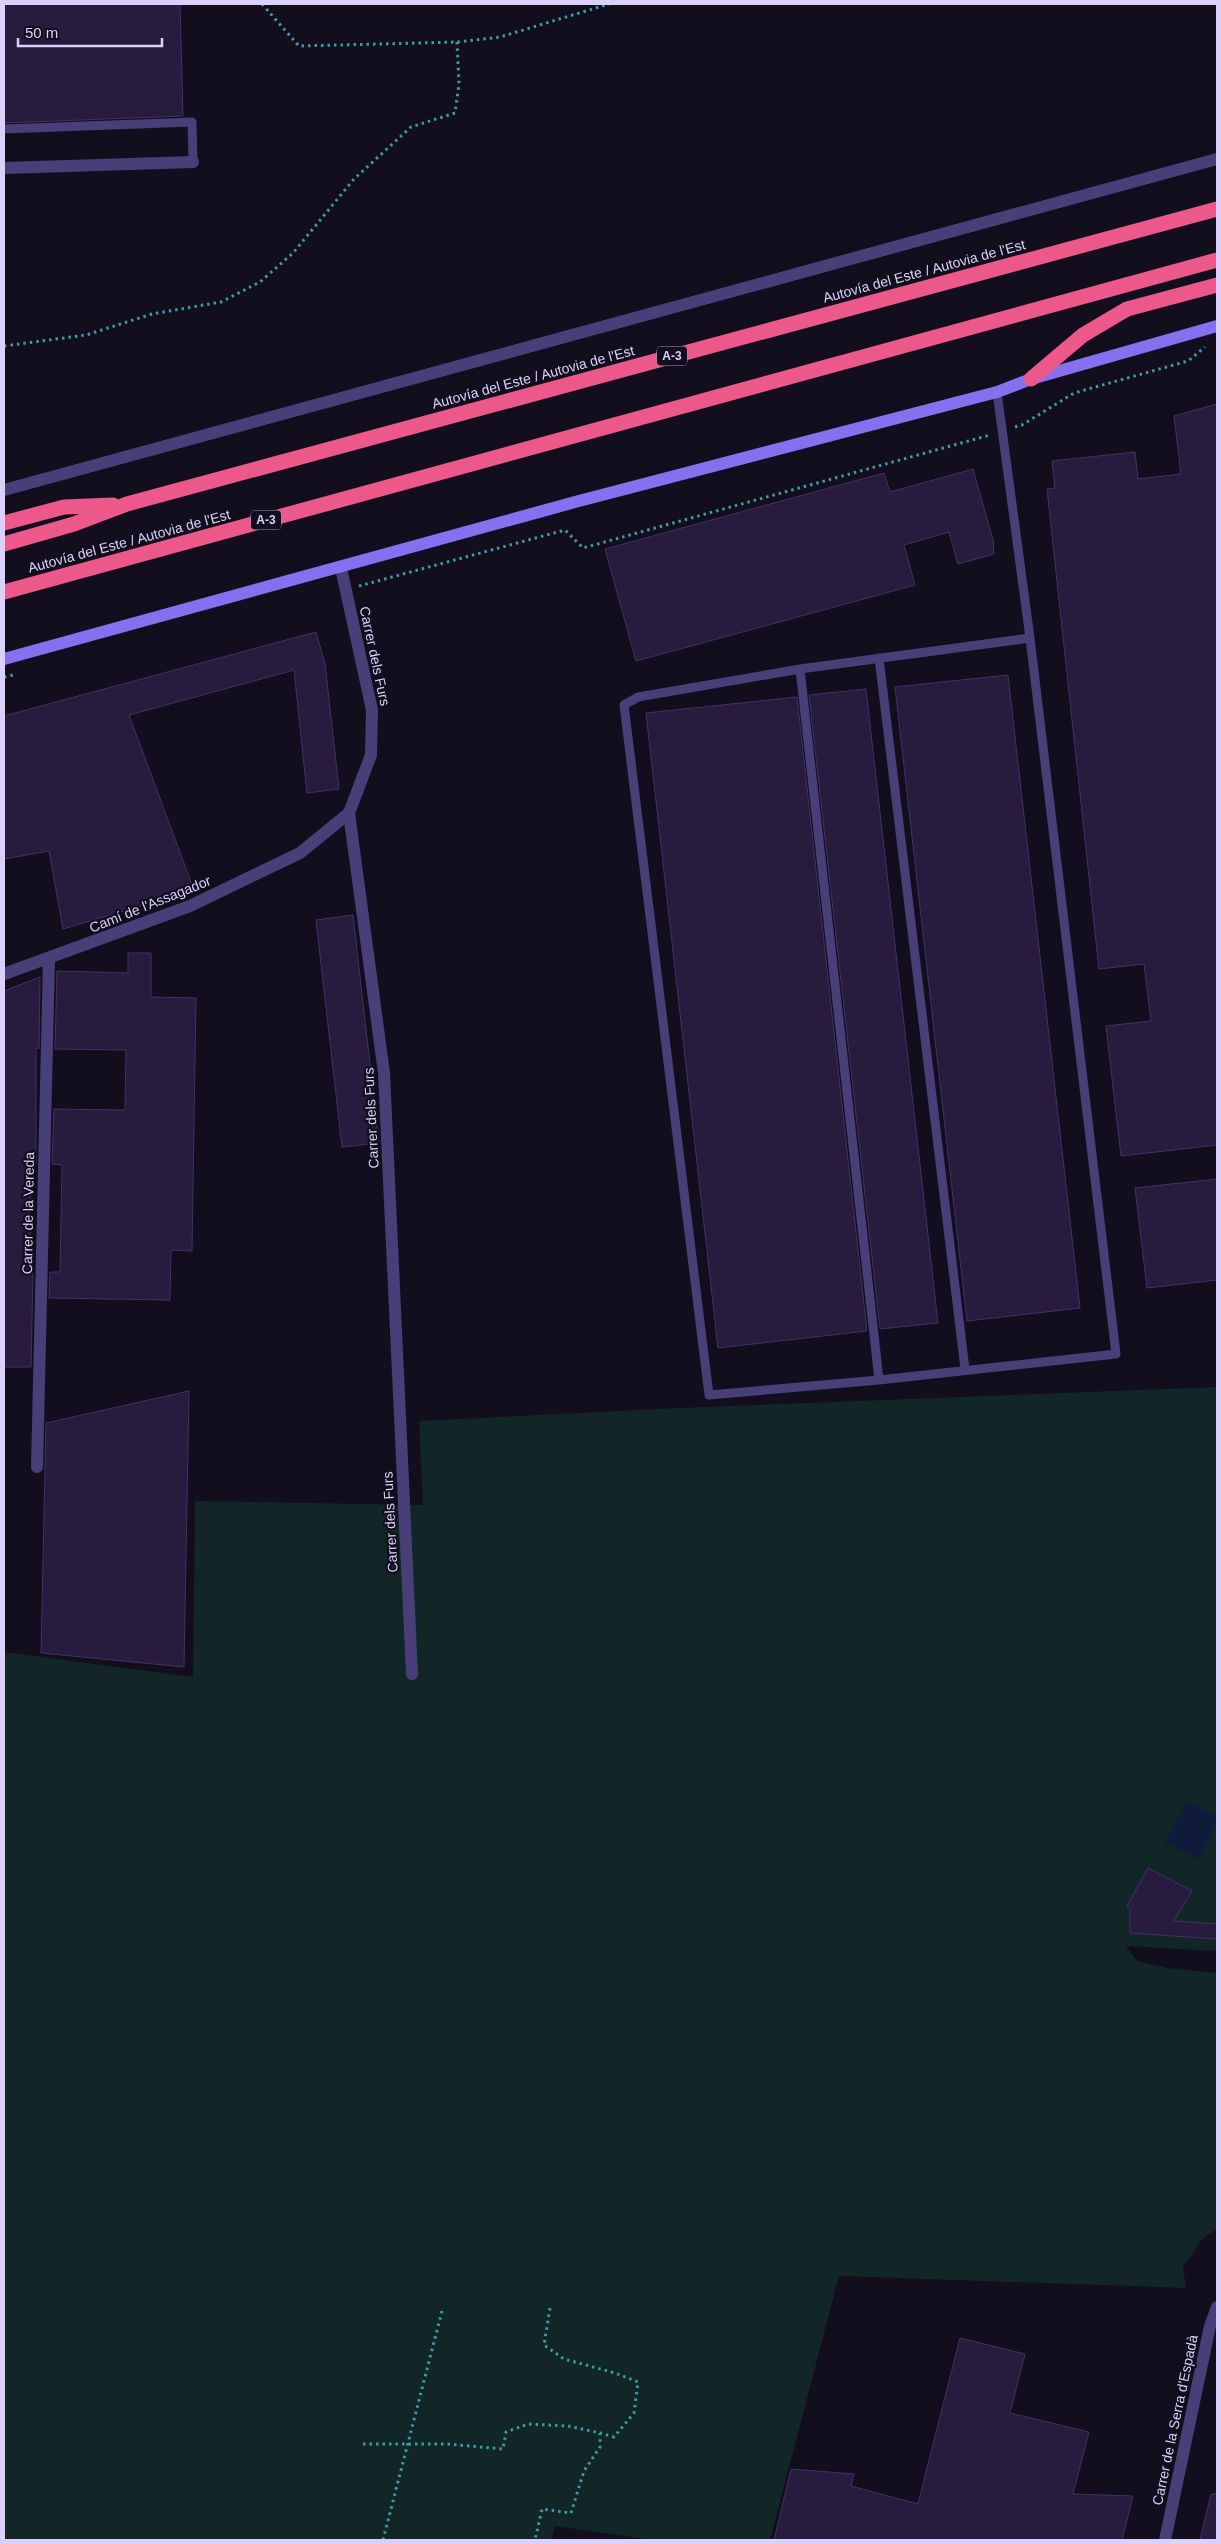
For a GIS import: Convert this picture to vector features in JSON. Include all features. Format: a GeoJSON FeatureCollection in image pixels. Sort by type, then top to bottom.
{"type":"FeatureCollection","features":[{"type":"Feature","properties":{"kind":"highway","name":"Autovía del Este / Autovia de l'Est"},"geometry":{"type":"LineString","coordinates":[[4,544],[74,524],[127,504],[1217,208]]}},
{"type":"Feature","properties":{"kind":"highway","name":"Autovía del Este / Autovia de l'Est"},"geometry":{"type":"LineString","coordinates":[[4,592],[1217,260]]}},
{"type":"Feature","properties":{"kind":"highway"},"geometry":{"type":"LineString","coordinates":[[1031,379],[1083,334],[1127,309],[1217,285]]}},
{"type":"Feature","properties":{"kind":"highway"},"geometry":{"type":"LineString","coordinates":[[4,523],[64,508],[127,504]]}},
{"type":"Feature","properties":{"kind":"street"},"geometry":{"type":"LineString","coordinates":[[4,490],[1217,159]]}},
{"type":"Feature","properties":{"kind":"street"},"geometry":{"type":"LineString","coordinates":[[4,168],[193,162]]}},
{"type":"Feature","properties":{"kind":"street"},"geometry":{"type":"LineString","coordinates":[[4,659],[341,568],[575,502],[996,392],[1031,379],[1217,326]]}},
{"type":"Feature","properties":{"kind":"street","name":"Carrer dels Furs"},"geometry":{"type":"LineString","coordinates":[[341,568],[372,710],[371,755],[349,813],[384,1073],[412,1674]]}},
{"type":"Feature","properties":{"kind":"street","name":"Camí de l'Assagador"},"geometry":{"type":"LineString","coordinates":[[4,974],[190,906],[300,853],[349,813]]}},
{"type":"Feature","properties":{"kind":"street","name":"Carrer de la Vereda"},"geometry":{"type":"LineString","coordinates":[[38,1466],[49,959]]}},
{"type":"Feature","properties":{"kind":"street","name":"Carrer de la Serra d'Espadà"},"geometry":{"type":"LineString","coordinates":[[1165,2540],[1210,2326],[1217,2307]]}},
{"type":"Feature","properties":{"kind":"lane"},"geometry":{"type":"LineString","coordinates":[[4,129],[192,122],[193,162]]}},
{"type":"Feature","properties":{"kind":"lane"},"geometry":{"type":"LineString","coordinates":[[996,392],[1030,638],[1116,1354],[965,1369],[879,1380],[709,1395],[624,705],[638,697],[800,669],[1030,638]]}},
{"type":"Feature","properties":{"kind":"lane"},"geometry":{"type":"LineString","coordinates":[[879,658],[965,1369]]}},
{"type":"Feature","properties":{"kind":"lane"},"geometry":{"type":"LineString","coordinates":[[800,669],[879,1380]]}},
{"type":"Feature","properties":{"kind":"path"},"geometry":{"type":"LineString","coordinates":[[262,4],[299,46],[457,42],[500,37],[609,4]]}},
{"type":"Feature","properties":{"kind":"path"},"geometry":{"type":"LineString","coordinates":[[4,346],[86,335],[152,314],[221,302],[260,282],[293,253],[354,180],[411,127],[455,113],[459,84],[457,42]]}},
{"type":"Feature","properties":{"kind":"path"},"geometry":{"type":"LineString","coordinates":[[345,586],[365,586],[565,530],[583,548],[1022,425],[1074,393],[1188,361],[1205,346],[1211,345]]}},
{"type":"Feature","properties":{"kind":"path"},"geometry":{"type":"LineString","coordinates":[[4,678],[23,672]]}},
{"type":"Feature","properties":{"kind":"path"},"geometry":{"type":"LineString","coordinates":[[363,2444],[447,2444],[502,2449],[506,2432],[528,2424],[568,2426],[614,2437],[634,2412],[638,2382],[615,2372],[564,2359],[544,2345],[550,2308]]}},
{"type":"Feature","properties":{"kind":"path"},"geometry":{"type":"LineString","coordinates":[[383,2540],[391,2501],[409,2444],[442,2310]]}},
{"type":"Feature","properties":{"kind":"path"},"geometry":{"type":"LineString","coordinates":[[534,2540],[542,2509],[571,2513],[584,2471],[600,2447],[600,2433]]}},
{"type":"Feature","properties":{"kind":"green space"},"geometry":{"type":"Polygon","coordinates":[[[1217,1387],[1217,1951],[1126,1946],[1137,1961],[1167,1968],[1217,1973],[1217,2229],[1203,2238],[1183,2267],[1186,2288],[839,2276],[770,2540],[652,2540],[555,2526],[551,2540],[4,2540],[4,1652],[193,1677],[195,1501],[423,1505],[419,1421],[679,1408],[1217,1387]]]}},
{"type":"Feature","properties":{"kind":"water"},"geometry":{"type":"Polygon","coordinates":[[[1187,1801],[1217,1816],[1217,1824],[1199,1859],[1165,1842],[1187,1801]]]}},
{"type":"Feature","properties":{"kind":"building"},"geometry":{"type":"Polygon","coordinates":[[[4,4],[180,4],[183,116],[4,123],[4,4]]]}},
{"type":"Feature","properties":{"kind":"building"},"geometry":{"type":"Polygon","coordinates":[[[1217,404],[1217,1145],[1121,1156],[1106,1026],[1151,1021],[1144,964],[1099,969],[1047,489],[1055,488],[1052,461],[1135,452],[1138,479],[1181,474],[1174,416],[1217,404]]]}},
{"type":"Feature","properties":{"kind":"building"},"geometry":{"type":"Polygon","coordinates":[[[973,469],[993,540],[994,554],[958,564],[949,532],[904,545],[915,585],[636,661],[605,549],[884,473],[890,492],[973,469]]]}},
{"type":"Feature","properties":{"kind":"building"},"geometry":{"type":"Polygon","coordinates":[[[316,632],[325,664],[339,789],[307,793],[294,670],[129,715],[194,890],[63,929],[49,851],[4,859],[4,716],[316,632]]]}},
{"type":"Feature","properties":{"kind":"building"},"geometry":{"type":"Polygon","coordinates":[[[1008,675],[1080,1308],[967,1321],[895,687],[1008,675]]]}},
{"type":"Feature","properties":{"kind":"building"},"geometry":{"type":"Polygon","coordinates":[[[866,689],[938,1323],[880,1329],[809,695],[866,689]]]}},
{"type":"Feature","properties":{"kind":"building"},"geometry":{"type":"Polygon","coordinates":[[[797,697],[867,1331],[718,1348],[646,713],[797,697]]]}},
{"type":"Feature","properties":{"kind":"building"},"geometry":{"type":"Polygon","coordinates":[[[353,915],[379,1143],[342,1147],[316,920],[353,915]]]}},
{"type":"Feature","properties":{"kind":"building"},"geometry":{"type":"Polygon","coordinates":[[[128,953],[151,953],[151,997],[196,998],[192,1251],[171,1250],[170,1300],[49,1298],[50,1272],[60,1272],[62,1165],[52,1164],[54,1109],[125,1110],[126,1050],[55,1049],[57,971],[128,973],[128,953]]]}},
{"type":"Feature","properties":{"kind":"building"},"geometry":{"type":"Polygon","coordinates":[[[40,977],[39,1049],[36,1048],[36,1164],[31,1164],[30,1272],[33,1272],[31,1367],[4,1367],[4,991],[40,977]]]}},
{"type":"Feature","properties":{"kind":"building"},"geometry":{"type":"Polygon","coordinates":[[[1217,1179],[1217,1280],[1147,1288],[1135,1188],[1217,1179]]]}},
{"type":"Feature","properties":{"kind":"building"},"geometry":{"type":"Polygon","coordinates":[[[189,1391],[184,1667],[41,1653],[46,1423],[189,1391]]]}},
{"type":"Feature","properties":{"kind":"building"},"geometry":{"type":"Polygon","coordinates":[[[1148,1868],[1192,1891],[1174,1921],[1217,1924],[1217,1939],[1130,1933],[1130,1908],[1127,1906],[1148,1868]]]}},
{"type":"Feature","properties":{"kind":"building"},"geometry":{"type":"Polygon","coordinates":[[[960,2338],[1025,2354],[1010,2413],[1089,2432],[1073,2494],[1133,2496],[1122,2540],[774,2540],[791,2469],[854,2474],[851,2486],[918,2504],[960,2338]]]}},
{"type":"Feature","properties":{"kind":"building"},"geometry":{"type":"Polygon","coordinates":[[[1211,2494],[1217,2494],[1217,2540],[1200,2540],[1211,2494]]]}}]}
